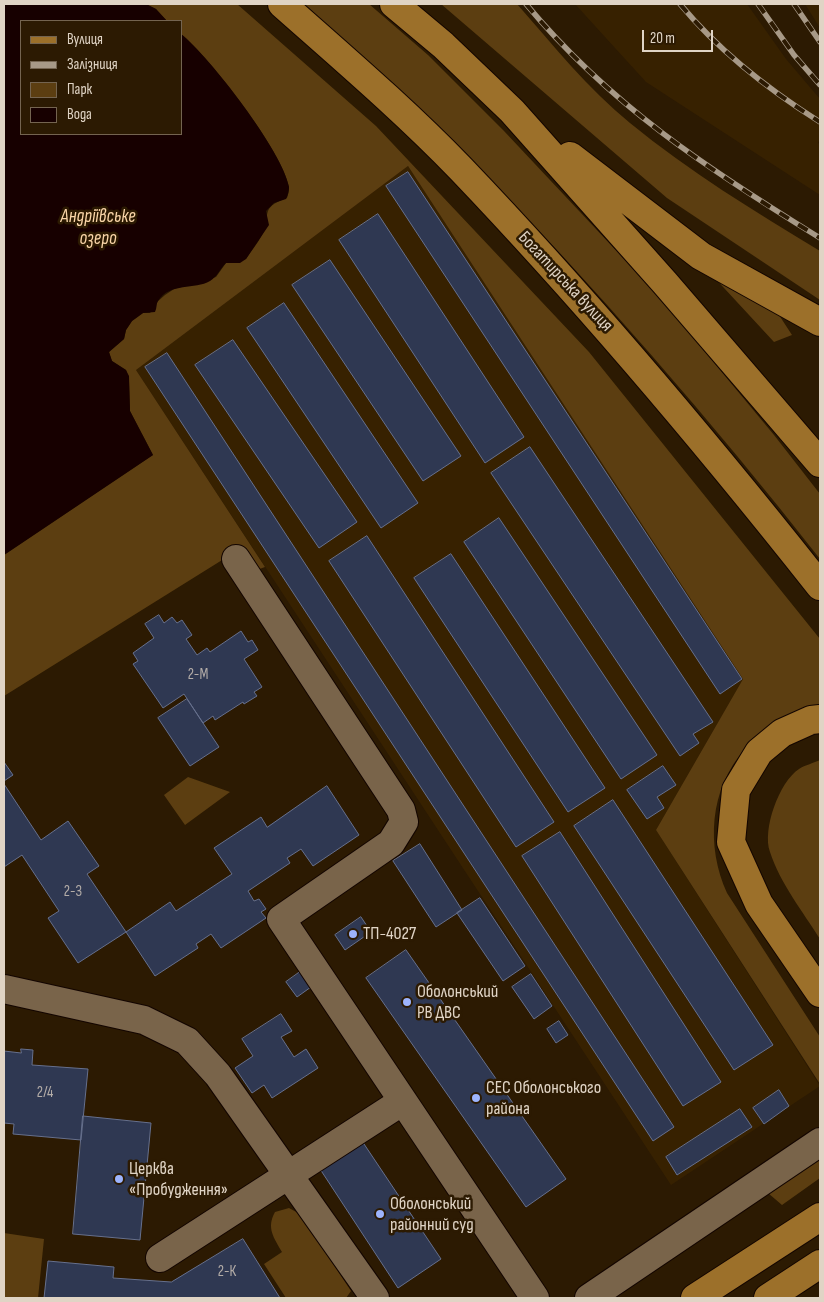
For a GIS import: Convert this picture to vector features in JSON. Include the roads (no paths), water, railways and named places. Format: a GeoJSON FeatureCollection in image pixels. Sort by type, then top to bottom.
{"type":"FeatureCollection","features":[{"type":"Feature","properties":{"kind":"main road","name":"Богатирська вулиця"},"geometry":{"type":"LineString","coordinates":[[282,4],[390,99],[460,168],[600,319],[728,469],[820,586]]}},
{"type":"Feature","properties":{"kind":"main road"},"geometry":{"type":"LineString","coordinates":[[394,4],[443,45],[512,111],[665,282],[820,463]]}},
{"type":"Feature","properties":{"kind":"main road"},"geometry":{"type":"LineString","coordinates":[[512,111],[650,219],[701,256],[818,322]]}},
{"type":"Feature","properties":{"kind":"main road"},"geometry":{"type":"LineString","coordinates":[[820,719],[811,720],[782,732],[759,752],[736,790],[731,842],[759,904],[820,993]]}},
{"type":"Feature","properties":{"kind":"main road"},"geometry":{"type":"LineString","coordinates":[[695,1298],[820,1217]]}},
{"type":"Feature","properties":{"kind":"main road"},"geometry":{"type":"LineString","coordinates":[[768,1298],[820,1264]]}},
{"type":"Feature","properties":{"kind":"lane"},"geometry":{"type":"LineString","coordinates":[[236,559],[401,810],[404,822],[391,843],[281,919],[535,1298]]}},
{"type":"Feature","properties":{"kind":"lane"},"geometry":{"type":"LineString","coordinates":[[4,989],[144,1020],[186,1041],[218,1075],[372,1297]]}},
{"type":"Feature","properties":{"kind":"lane"},"geometry":{"type":"LineString","coordinates":[[160,1258],[403,1101]]}},
{"type":"Feature","properties":{"kind":"lane"},"geometry":{"type":"LineString","coordinates":[[588,1298],[820,1142]]}},
{"type":"Feature","properties":{"kind":"water","name":"Андріївське озеро"},"geometry":{"type":"Polygon","coordinates":[[[4,4],[146,4],[156,9],[166,20],[20,20],[20,135],[182,135],[182,35],[226,83],[260,129],[284,171],[289,187],[288,193],[286,199],[274,203],[266,211],[269,225],[246,259],[240,263],[226,263],[215,277],[204,284],[176,289],[163,295],[157,302],[155,312],[143,313],[132,321],[126,330],[124,339],[109,352],[112,361],[126,370],[129,376],[130,411],[153,455],[4,555],[4,4]]]}},
{"type":"Feature","properties":{"kind":"railway"},"geometry":{"type":"LineString","coordinates":[[526,4],[558,41],[627,105],[700,161],[820,238]]}},
{"type":"Feature","properties":{"kind":"railway"},"geometry":{"type":"LineString","coordinates":[[680,4],[728,54],[782,97],[820,122]]}},
{"type":"Feature","properties":{"kind":"railway"},"geometry":{"type":"LineString","coordinates":[[758,4],[794,55],[820,85]]}},
{"type":"Feature","properties":{"kind":"railway"},"geometry":{"type":"LineString","coordinates":[[794,4],[820,42]]}},
{"type":"Feature","properties":{"kind":"place","name":"ТП-4027"},"geometry":{"type":"Point","coordinates":[353,934]}},
{"type":"Feature","properties":{"kind":"place","name":"Оболонський РВ ДВС"},"geometry":{"type":"Point","coordinates":[407,1002]}},
{"type":"Feature","properties":{"kind":"place","name":"СЕС Оболонського района"},"geometry":{"type":"Point","coordinates":[476,1098]}},
{"type":"Feature","properties":{"kind":"place","name":"Церква «Пробудження»"},"geometry":{"type":"Point","coordinates":[119,1179]}},
{"type":"Feature","properties":{"kind":"place","name":"Оболонський районний суд"},"geometry":{"type":"Point","coordinates":[380,1214]}}]}
